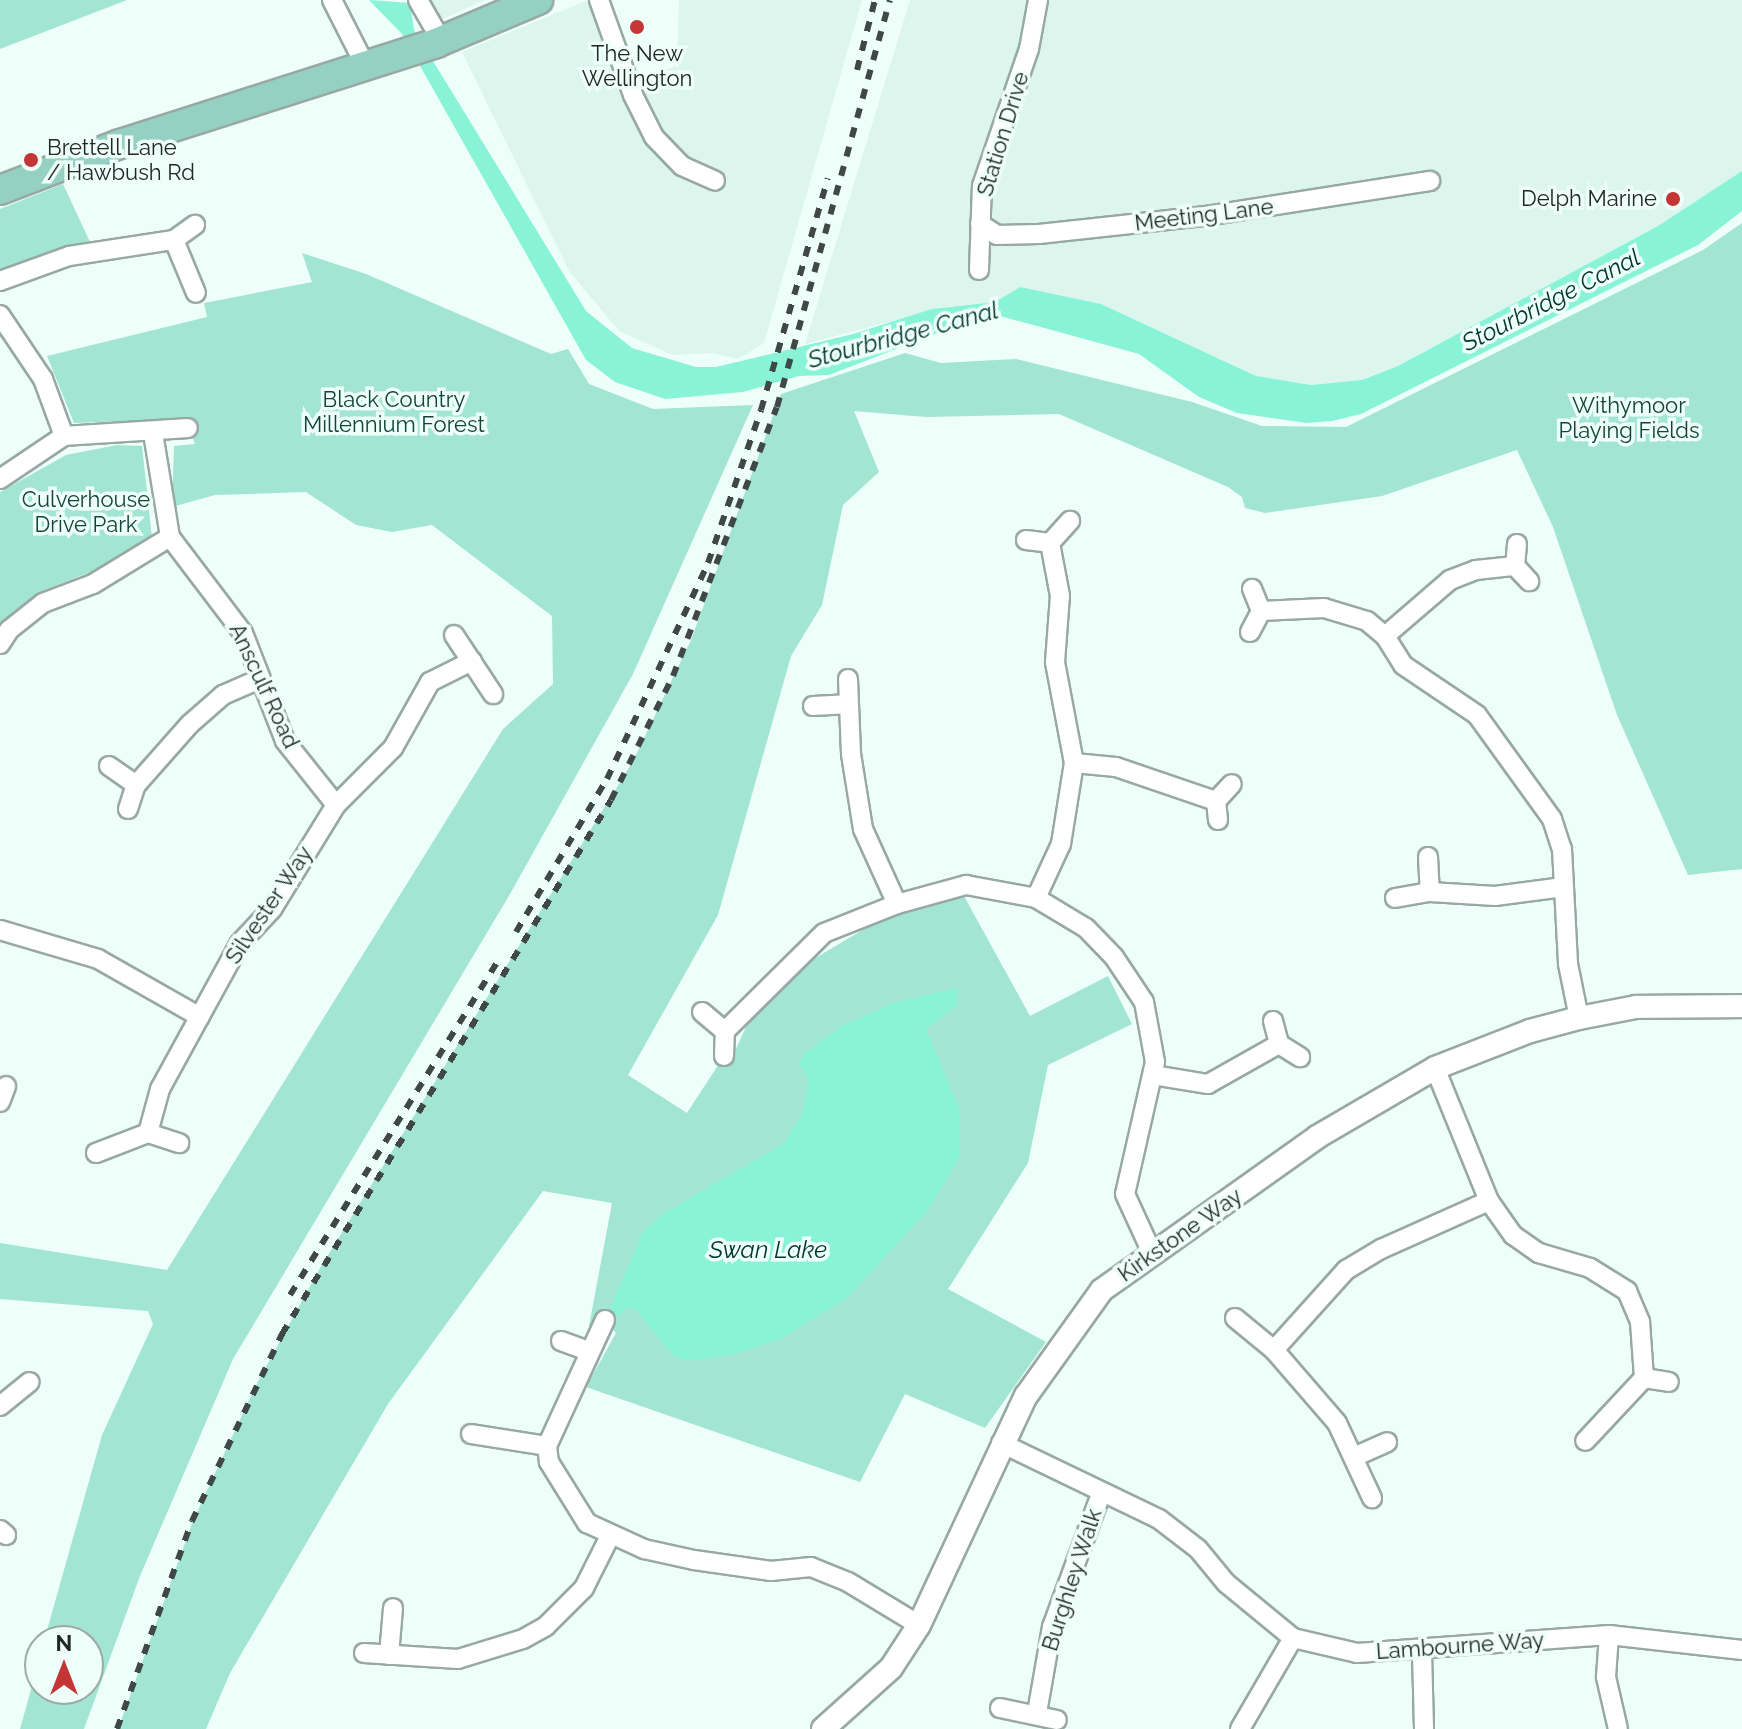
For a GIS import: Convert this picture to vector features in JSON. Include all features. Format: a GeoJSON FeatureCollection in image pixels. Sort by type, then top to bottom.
{"type":"FeatureCollection","features":[{"type":"Feature","properties":{"kind":"main road"},"geometry":{"type":"LineString","coordinates":[[0,190],[120,144],[404,54],[538,0]]}},
{"type":"Feature","properties":{"kind":"street"},"geometry":{"type":"LineString","coordinates":[[332,0],[366,67]]}},
{"type":"Feature","properties":{"kind":"street"},"geometry":{"type":"LineString","coordinates":[[418,0],[439,41]]}},
{"type":"Feature","properties":{"kind":"street"},"geometry":{"type":"LineString","coordinates":[[599,0],[633,95],[654,137],[682,166],[715,181]]}},
{"type":"Feature","properties":{"kind":"street","name":"Station Drive"},"geometry":{"type":"LineString","coordinates":[[979,270],[982,186],[1029,49],[1038,0]]}},
{"type":"Feature","properties":{"kind":"street","name":"Meeting Lane"},"geometry":{"type":"LineString","coordinates":[[980,224],[997,235],[1039,234],[1221,214],[1430,181]]}},
{"type":"Feature","properties":{"kind":"street"},"geometry":{"type":"LineString","coordinates":[[0,281],[69,256],[174,240],[195,225]]}},
{"type":"Feature","properties":{"kind":"street"},"geometry":{"type":"LineString","coordinates":[[174,240],[196,293]]}},
{"type":"Feature","properties":{"kind":"street"},"geometry":{"type":"LineString","coordinates":[[0,315],[43,379],[64,436]]}},
{"type":"Feature","properties":{"kind":"street"},"geometry":{"type":"LineString","coordinates":[[0,479],[64,436],[153,433],[188,428]]}},
{"type":"Feature","properties":{"kind":"street","name":"Ansculf Road"},"geometry":{"type":"LineString","coordinates":[[153,433],[170,537],[243,633],[285,741],[336,805]]}},
{"type":"Feature","properties":{"kind":"street"},"geometry":{"type":"LineString","coordinates":[[1050,543],[1070,521]]}},
{"type":"Feature","properties":{"kind":"street"},"geometry":{"type":"LineString","coordinates":[[0,644],[9,630],[43,603],[93,584],[170,537]]}},
{"type":"Feature","properties":{"kind":"street"},"geometry":{"type":"LineString","coordinates":[[1026,540],[1050,543]]}},
{"type":"Feature","properties":{"kind":"street"},"geometry":{"type":"LineString","coordinates":[[1036,898],[1061,844],[1074,763],[1055,662],[1060,596],[1050,543]]}},
{"type":"Feature","properties":{"kind":"street"},"geometry":{"type":"LineString","coordinates":[[1517,544],[1515,566],[1529,581]]}},
{"type":"Feature","properties":{"kind":"street"},"geometry":{"type":"LineString","coordinates":[[1385,636],[1450,580],[1476,570],[1515,566]]}},
{"type":"Feature","properties":{"kind":"street"},"geometry":{"type":"LineString","coordinates":[[1250,632],[1261,611],[1252,589]]}},
{"type":"Feature","properties":{"kind":"street"},"geometry":{"type":"LineString","coordinates":[[1261,611],[1348,612],[1385,636],[1403,665],[1477,715],[1552,819],[1562,849],[1568,964],[1579,1018]]}},
{"type":"Feature","properties":{"kind":"street"},"geometry":{"type":"LineString","coordinates":[[454,635],[493,694]]}},
{"type":"Feature","properties":{"kind":"street","name":"Silvester Way"},"geometry":{"type":"LineString","coordinates":[[148,1133],[160,1089],[240,943],[272,909],[336,805],[393,748],[430,682],[472,661]]}},
{"type":"Feature","properties":{"kind":"street"},"geometry":{"type":"LineString","coordinates":[[128,809],[136,785],[223,695],[260,679]]}},
{"type":"Feature","properties":{"kind":"street"},"geometry":{"type":"LineString","coordinates":[[848,679],[846,704],[863,829],[897,904]]}},
{"type":"Feature","properties":{"kind":"street"},"geometry":{"type":"LineString","coordinates":[[813,706],[846,704]]}},
{"type":"Feature","properties":{"kind":"street"},"geometry":{"type":"LineString","coordinates":[[1074,763],[1116,767],[1217,810],[1232,784]]}},
{"type":"Feature","properties":{"kind":"street"},"geometry":{"type":"LineString","coordinates":[[109,766],[136,785]]}},
{"type":"Feature","properties":{"kind":"street"},"geometry":{"type":"LineString","coordinates":[[1428,857],[1430,892]]}},
{"type":"Feature","properties":{"kind":"street"},"geometry":{"type":"LineString","coordinates":[[724,1056],[725,1031],[824,933],[897,904],[966,885],[1036,898],[1086,928],[1114,957],[1144,1002],[1155,1040],[1153,1075],[1125,1194],[1152,1253]]}},
{"type":"Feature","properties":{"kind":"street"},"geometry":{"type":"LineString","coordinates":[[1395,898],[1430,892],[1495,896],[1563,887]]}},
{"type":"Feature","properties":{"kind":"street"},"geometry":{"type":"LineString","coordinates":[[0,930],[98,959],[200,1017]]}},
{"type":"Feature","properties":{"kind":"street","name":"Kirkstone Way"},"geometry":{"type":"LineString","coordinates":[[823,1729],[891,1668],[919,1625],[1001,1443],[1026,1396],[1102,1290],[1317,1137],[1435,1068],[1530,1031],[1579,1018],[1636,1007],[1742,1006]]}},
{"type":"Feature","properties":{"kind":"street"},"geometry":{"type":"LineString","coordinates":[[702,1012],[725,1031]]}},
{"type":"Feature","properties":{"kind":"street"},"geometry":{"type":"LineString","coordinates":[[1273,1021],[1279,1044],[1300,1057]]}},
{"type":"Feature","properties":{"kind":"street"},"geometry":{"type":"LineString","coordinates":[[1153,1075],[1208,1084],[1279,1044]]}},
{"type":"Feature","properties":{"kind":"street"},"geometry":{"type":"LineString","coordinates":[[1435,1068],[1489,1201],[1513,1235],[1539,1253],[1590,1268],[1627,1291],[1640,1322],[1644,1378],[1585,1441]]}},
{"type":"Feature","properties":{"kind":"street"},"geometry":{"type":"LineString","coordinates":[[96,1153],[148,1133],[179,1143]]}},
{"type":"Feature","properties":{"kind":"street"},"geometry":{"type":"LineString","coordinates":[[1274,1350],[1346,1270],[1381,1249],[1489,1201]]}},
{"type":"Feature","properties":{"kind":"street"},"geometry":{"type":"LineString","coordinates":[[1235,1318],[1274,1350],[1337,1423],[1356,1456],[1372,1498]]}},
{"type":"Feature","properties":{"kind":"street"},"geometry":{"type":"LineString","coordinates":[[605,1320],[588,1351],[547,1446],[549,1462],[587,1523],[610,1536],[694,1560],[771,1571],[811,1567],[848,1582],[919,1625]]}},
{"type":"Feature","properties":{"kind":"street"},"geometry":{"type":"LineString","coordinates":[[561,1341],[588,1351]]}},
{"type":"Feature","properties":{"kind":"street"},"geometry":{"type":"LineString","coordinates":[[1644,1378],[1669,1382]]}},
{"type":"Feature","properties":{"kind":"street"},"geometry":{"type":"LineString","coordinates":[[0,1406],[30,1382]]}},
{"type":"Feature","properties":{"kind":"street"},"geometry":{"type":"LineString","coordinates":[[471,1434],[547,1446]]}},
{"type":"Feature","properties":{"kind":"street"},"geometry":{"type":"LineString","coordinates":[[1356,1456],[1387,1442]]}},
{"type":"Feature","properties":{"kind":"street","name":"Lambourne Way"},"geometry":{"type":"LineString","coordinates":[[1001,1443],[1101,1494],[1159,1519],[1198,1549],[1226,1583],[1293,1638],[1357,1653],[1422,1652],[1609,1635],[1742,1650]]}},
{"type":"Feature","properties":{"kind":"street","name":"Burghley Walk"},"geometry":{"type":"LineString","coordinates":[[1037,1713],[1052,1627],[1101,1494]]}},
{"type":"Feature","properties":{"kind":"street"},"geometry":{"type":"LineString","coordinates":[[364,1653],[458,1659],[523,1639],[566,1609],[584,1588],[610,1536]]}},
{"type":"Feature","properties":{"kind":"street"},"geometry":{"type":"LineString","coordinates":[[389,1655],[393,1608]]}},
{"type":"Feature","properties":{"kind":"street"},"geometry":{"type":"LineString","coordinates":[[1609,1635],[1606,1677],[1618,1729]]}},
{"type":"Feature","properties":{"kind":"street"},"geometry":{"type":"LineString","coordinates":[[1240,1729],[1293,1638]]}},
{"type":"Feature","properties":{"kind":"street"},"geometry":{"type":"LineString","coordinates":[[1422,1652],[1424,1729]]}},
{"type":"Feature","properties":{"kind":"street"},"geometry":{"type":"LineString","coordinates":[[1000,1708],[1037,1713],[1057,1720]]}},
{"type":"Feature","properties":{"kind":"shaded area"},"geometry":{"type":"Polygon","coordinates":[[[411,0],[485,0],[424,27],[411,0]]]}},
{"type":"Feature","properties":{"kind":"shaded area"},"geometry":{"type":"Polygon","coordinates":[[[588,0],[620,90],[677,65],[679,0],[862,0],[764,343],[738,359],[711,353],[673,355],[619,331],[569,271],[462,52],[588,0]]]}},
{"type":"Feature","properties":{"kind":"shaded area"},"geometry":{"type":"Polygon","coordinates":[[[910,0],[1742,0],[1742,171],[1658,226],[1398,366],[1362,380],[1311,385],[1256,376],[1101,304],[1020,287],[995,302],[947,307],[805,344],[910,0]]]}},
{"type":"Feature","properties":{"kind":"green space"},"geometry":{"type":"Polygon","coordinates":[[[0,0],[127,0],[0,49],[0,0]]]}},
{"type":"Feature","properties":{"kind":"green space"},"geometry":{"type":"Polygon","coordinates":[[[63,184],[90,242],[0,270],[0,209],[63,184]]]}},
{"type":"Feature","properties":{"kind":"green space","name":"Withymoor Playing Fields"},"geometry":{"type":"Polygon","coordinates":[[[1742,223],[1742,869],[1688,875],[1617,715],[1553,527],[1517,450],[1382,496],[1265,513],[1245,508],[1242,497],[1228,487],[1059,414],[926,417],[854,411],[879,472],[843,505],[822,605],[791,656],[718,915],[628,1075],[687,1113],[724,1056],[736,1049],[746,1027],[795,970],[888,915],[964,896],[1030,1016],[1108,976],[1132,1024],[1048,1065],[1028,1163],[948,1289],[1046,1342],[985,1428],[905,1394],[860,1482],[586,1387],[616,1333],[605,1320],[589,1326],[612,1203],[543,1191],[388,1404],[230,1673],[206,1729],[118,1729],[193,1521],[255,1387],[320,1268],[633,761],[691,640],[781,394],[905,353],[941,363],[1016,359],[1192,402],[1262,426],[1346,427],[1703,250],[1742,223]]]}},
{"type":"Feature","properties":{"kind":"green space","name":"Black Country Millennium Forest"},"geometry":{"type":"Polygon","coordinates":[[[302,253],[366,274],[551,354],[568,349],[589,384],[653,409],[753,405],[633,674],[510,894],[233,1359],[140,1576],[104,1674],[104,1625],[49,1625],[102,1435],[153,1324],[148,1311],[0,1299],[0,1243],[167,1270],[503,729],[553,684],[552,616],[432,525],[392,532],[356,525],[306,492],[215,495],[172,507],[174,446],[195,444],[186,419],[74,423],[47,356],[207,317],[204,303],[312,282],[302,253]]]}},
{"type":"Feature","properties":{"kind":"green space","name":"Culverhouse Drive Park"},"geometry":{"type":"Polygon","coordinates":[[[117,445],[142,446],[152,538],[121,560],[37,593],[0,632],[0,492],[66,455],[117,445]]]}},
{"type":"Feature","properties":{"kind":"green space","name":"Black Country Millennium Forest"},"geometry":{"type":"Polygon","coordinates":[[[27,1705],[93,1705],[84,1729],[20,1729],[27,1705]]]}},
{"type":"Feature","properties":{"kind":"water","name":"Stourbridge Canal"},"geometry":{"type":"Polygon","coordinates":[[[369,0],[410,3],[414,30],[586,311],[632,348],[696,367],[716,367],[853,334],[932,309],[995,302],[1020,287],[1101,304],[1256,376],[1311,385],[1362,380],[1398,366],[1658,226],[1742,171],[1742,211],[1698,245],[1361,414],[1332,421],[1306,423],[1237,413],[1199,397],[1139,354],[1000,316],[979,317],[829,375],[799,376],[743,392],[665,399],[615,382],[586,360],[402,34],[369,0]]]}},
{"type":"Feature","properties":{"kind":"water","name":"Swan Lake"},"geometry":{"type":"Polygon","coordinates":[[[957,988],[957,1005],[926,1029],[960,1111],[960,1157],[927,1211],[848,1297],[780,1339],[731,1355],[687,1361],[673,1355],[636,1310],[629,1307],[615,1318],[608,1313],[643,1232],[663,1214],[783,1144],[802,1115],[809,1080],[799,1062],[806,1053],[842,1026],[894,1003],[957,988]]]}},
{"type":"Feature","properties":{"kind":"railway"},"geometry":{"type":"LineString","coordinates":[[857,70],[875,0]]}},
{"type":"Feature","properties":{"kind":"railway"},"geometry":{"type":"LineString","coordinates":[[117,1729],[192,1521],[282,1334],[611,800],[673,676],[777,407],[890,0]]}},
{"type":"Feature","properties":{"kind":"railway"},"geometry":{"type":"LineString","coordinates":[[516,932],[607,779],[708,563],[761,410],[828,178]]}},
{"type":"Feature","properties":{"kind":"railway"},"geometry":{"type":"LineString","coordinates":[[290,1295],[499,959]]}},
{"type":"Feature","properties":{"kind":"place","name":"The New Wellington"},"geometry":{"type":"Point","coordinates":[637,27]}},
{"type":"Feature","properties":{"kind":"place","name":"Brettell Lane / Hawbush Rd"},"geometry":{"type":"Point","coordinates":[31,160]}},
{"type":"Feature","properties":{"kind":"place","name":"Delph Marine"},"geometry":{"type":"Point","coordinates":[1673,199]}}]}
